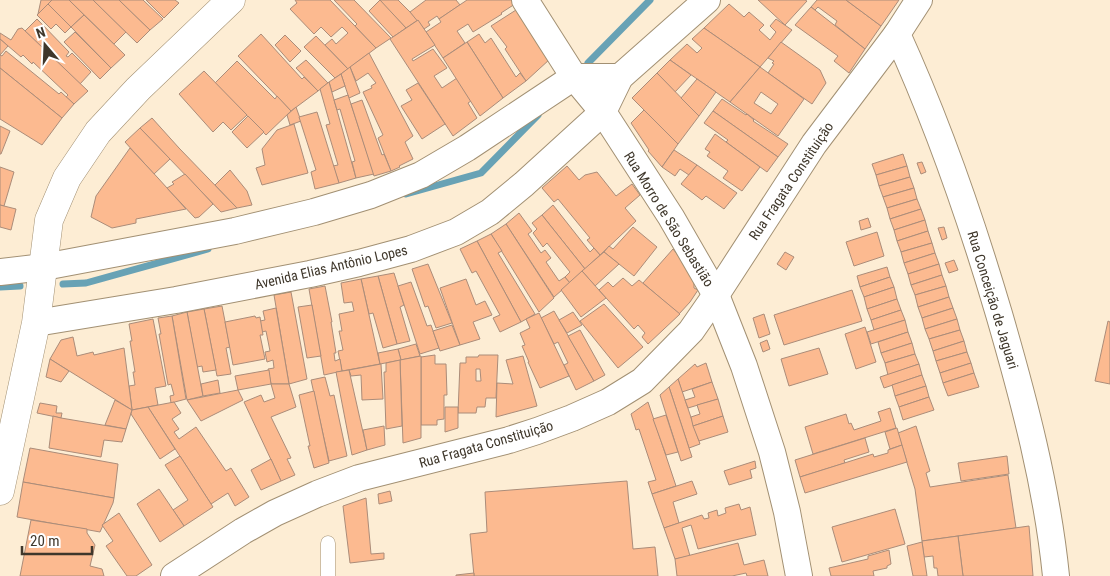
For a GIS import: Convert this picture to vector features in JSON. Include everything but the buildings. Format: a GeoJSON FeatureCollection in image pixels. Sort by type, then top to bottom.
{"type":"FeatureCollection","features":[{"type":"Feature","properties":{"kind":"street"},"geometry":{"type":"LineString","coordinates":[[0,491],[36,323],[49,220],[67,178],[98,132],[138,89],[231,0]]}},
{"type":"Feature","properties":{"kind":"street","name":"Rua Morro de São Sebastião"},"geometry":{"type":"LineString","coordinates":[[525,0],[574,76],[603,112],[671,217],[716,295],[744,366],[772,452],[787,512],[799,576]]}},
{"type":"Feature","properties":{"kind":"street","name":"Avenida Elias Antônio Lopes"},"geometry":{"type":"LineString","coordinates":[[36,323],[176,300],[310,274],[411,249],[456,232],[490,212],[524,184],[603,112],[620,76],[706,0]]}},
{"type":"Feature","properties":{"kind":"street","name":"Rua Fragata Constituição"},"geometry":{"type":"LineString","coordinates":[[174,576],[243,531],[275,513],[317,494],[359,478],[528,434],[608,402],[642,381],[691,331],[814,144],[897,34],[919,0]]}},
{"type":"Feature","properties":{"kind":"street","name":"Rua Conceição de Jaguari"},"geometry":{"type":"LineString","coordinates":[[897,34],[930,112],[968,219],[1013,362],[1040,467],[1053,541],[1056,576]]}},
{"type":"Feature","properties":{"kind":"street"},"geometry":{"type":"LineString","coordinates":[[0,272],[44,267],[235,231],[314,212],[371,195],[421,175],[467,148],[574,76],[620,76]]}},
{"type":"Feature","properties":{"kind":"lane"},"geometry":{"type":"LineString","coordinates":[[328,543],[328,576]]}},
{"type":"Feature","properties":{"kind":"waterway"},"geometry":{"type":"LineString","coordinates":[[588,63],[650,0]]}},
{"type":"Feature","properties":{"kind":"waterway"},"geometry":{"type":"LineString","coordinates":[[406,194],[481,173],[538,115]]}},
{"type":"Feature","properties":{"kind":"waterway"},"geometry":{"type":"LineString","coordinates":[[63,284],[86,283],[208,249]]}},
{"type":"Feature","properties":{"kind":"waterway"},"geometry":{"type":"LineString","coordinates":[[0,287],[20,286]]}}]}
